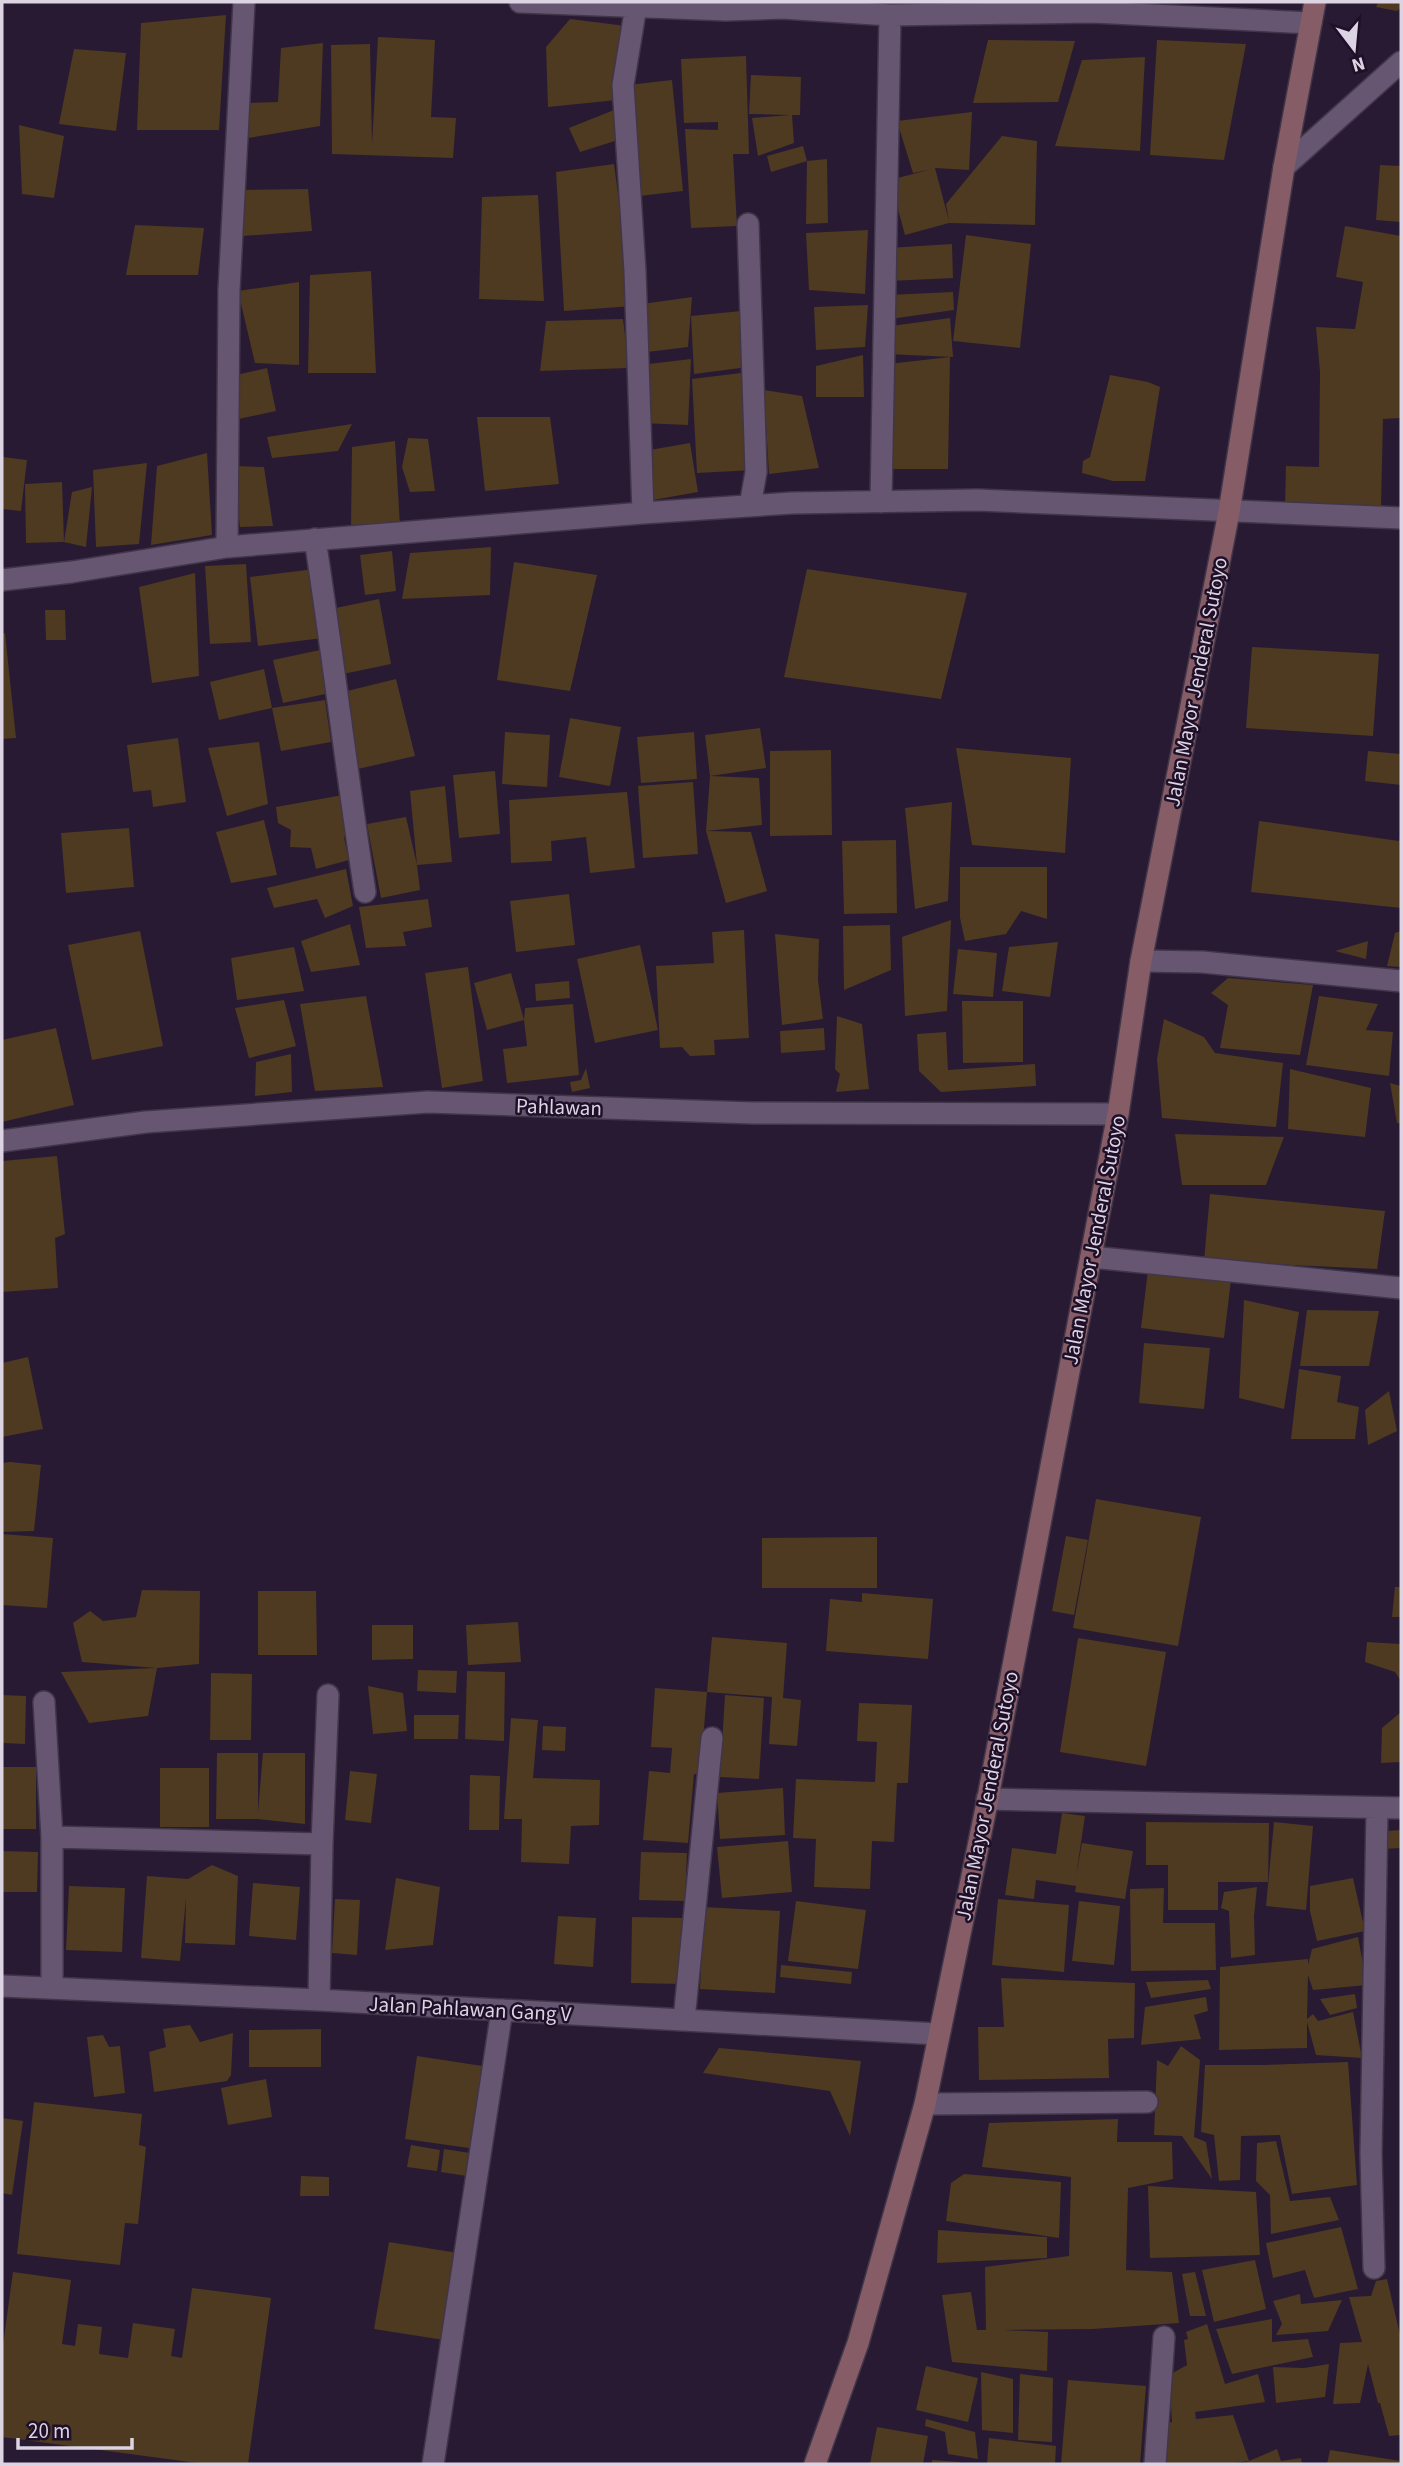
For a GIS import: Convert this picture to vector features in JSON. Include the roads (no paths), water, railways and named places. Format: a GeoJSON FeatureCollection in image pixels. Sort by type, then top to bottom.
{"type":"FeatureCollection","features":[{"type":"Feature","properties":{"kind":"main road","name":"Jalan Mayor Jenderal Sutoyo"},"geometry":{"type":"LineString","coordinates":[[814,2464],[858,2343],[925,2104],[987,1799],[1118,1114],[1141,961],[1229,512],[1284,167],[1313,12]]}},
{"type":"Feature","properties":{"kind":"street"},"geometry":{"type":"LineString","coordinates":[[227,547],[229,290],[244,2]]}},
{"type":"Feature","properties":{"kind":"street"},"geometry":{"type":"LineString","coordinates":[[520,2],[726,10],[781,5],[890,15],[1313,12]]}},
{"type":"Feature","properties":{"kind":"street"},"geometry":{"type":"LineString","coordinates":[[636,6],[623,85],[635,271],[643,513]]}},
{"type":"Feature","properties":{"kind":"street"},"geometry":{"type":"LineString","coordinates":[[881,502],[890,15]]}},
{"type":"Feature","properties":{"kind":"street"},"geometry":{"type":"LineString","coordinates":[[1284,167],[1401,62]]}},
{"type":"Feature","properties":{"kind":"street"},"geometry":{"type":"LineString","coordinates":[[748,224],[756,472],[750,506]]}},
{"type":"Feature","properties":{"kind":"street"},"geometry":{"type":"LineString","coordinates":[[2,580],[72,572],[227,547],[750,506],[978,500],[1401,518]]}},
{"type":"Feature","properties":{"kind":"street"},"geometry":{"type":"LineString","coordinates":[[315,539],[334,666],[344,759],[365,892]]}},
{"type":"Feature","properties":{"kind":"street"},"geometry":{"type":"LineString","coordinates":[[1141,961],[1202,962],[1401,981]]}},
{"type":"Feature","properties":{"kind":"street","name":"Pahlawan"},"geometry":{"type":"LineString","coordinates":[[2,1140],[146,1122],[428,1102],[752,1113],[1118,1114]]}},
{"type":"Feature","properties":{"kind":"street"},"geometry":{"type":"LineString","coordinates":[[1091,1257],[1401,1288]]}},
{"type":"Feature","properties":{"kind":"street"},"geometry":{"type":"LineString","coordinates":[[319,2000],[328,1695]]}},
{"type":"Feature","properties":{"kind":"street"},"geometry":{"type":"LineString","coordinates":[[44,1702],[52,1837],[52,1987]]}},
{"type":"Feature","properties":{"kind":"street"},"geometry":{"type":"LineString","coordinates":[[684,2020],[712,1738]]}},
{"type":"Feature","properties":{"kind":"street"},"geometry":{"type":"LineString","coordinates":[[987,1799],[1401,1808]]}},
{"type":"Feature","properties":{"kind":"street"},"geometry":{"type":"LineString","coordinates":[[1374,2268],[1371,2154],[1377,1809]]}},
{"type":"Feature","properties":{"kind":"street"},"geometry":{"type":"LineString","coordinates":[[52,1837],[322,1844]]}},
{"type":"Feature","properties":{"kind":"street","name":"Jalan Pahlawan Gang V"},"geometry":{"type":"LineString","coordinates":[[2,1986],[319,2000],[938,2034]]}},
{"type":"Feature","properties":{"kind":"street"},"geometry":{"type":"LineString","coordinates":[[433,2464],[502,2010]]}},
{"type":"Feature","properties":{"kind":"street"},"geometry":{"type":"LineString","coordinates":[[925,2104],[1147,2102]]}},
{"type":"Feature","properties":{"kind":"street"},"geometry":{"type":"LineString","coordinates":[[1155,2464],[1164,2337]]}}]}
